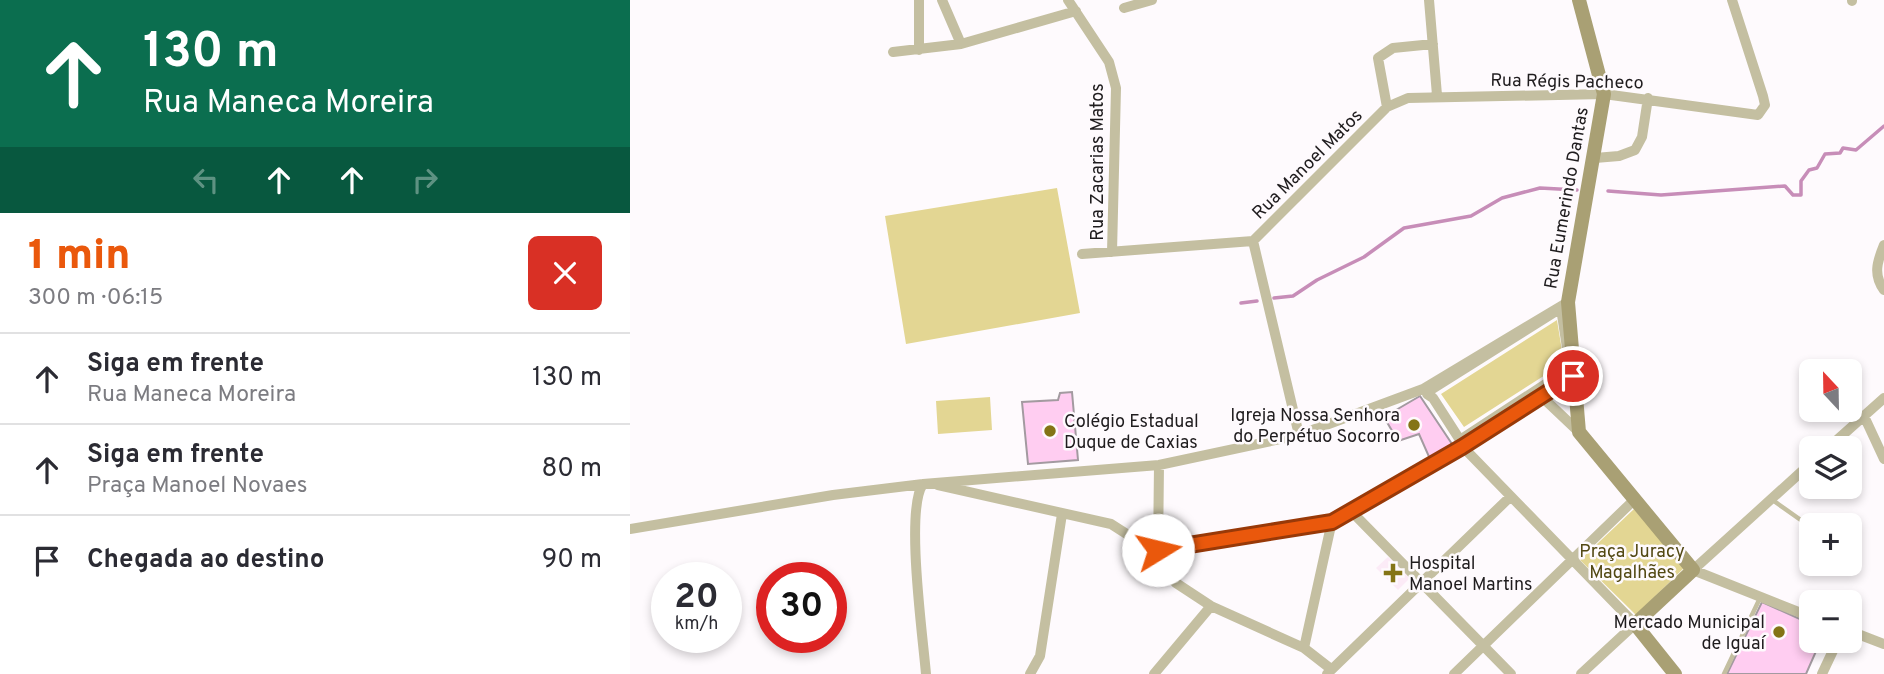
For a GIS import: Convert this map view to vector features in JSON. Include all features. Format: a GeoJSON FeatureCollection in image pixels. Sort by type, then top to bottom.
{"type":"FeatureCollection","features":[{"type":"Feature","properties":{"kind":"street"},"geometry":{"type":"LineString","coordinates":[[919,0],[919,50]]}},
{"type":"Feature","properties":{"kind":"street"},"geometry":{"type":"LineString","coordinates":[[942,0],[961,44]]}},
{"type":"Feature","properties":{"kind":"street","name":"Rua Zacarias Matos"},"geometry":{"type":"LineString","coordinates":[[1068,0],[1110,62],[1116,88],[1112,252]]}},
{"type":"Feature","properties":{"kind":"street"},"geometry":{"type":"LineString","coordinates":[[1124,8],[1152,0]]}},
{"type":"Feature","properties":{"kind":"street"},"geometry":{"type":"LineString","coordinates":[[1429,0],[1437,95]]}},
{"type":"Feature","properties":{"kind":"street"},"geometry":{"type":"LineString","coordinates":[[1579,0],[1604,94]]}},
{"type":"Feature","properties":{"kind":"street","name":"Rua Régis Pacheco"},"geometry":{"type":"LineString","coordinates":[[1387,107],[1408,98],[1437,95],[1604,94],[1758,115],[1765,105],[1732,0]]}},
{"type":"Feature","properties":{"kind":"street"},"geometry":{"type":"LineString","coordinates":[[893,52],[961,44],[1076,10]]}},
{"type":"Feature","properties":{"kind":"street"},"geometry":{"type":"LineString","coordinates":[[1387,107],[1378,58],[1394,48],[1433,44]]}},
{"type":"Feature","properties":{"kind":"street","name":"Rua Eumerindo Dantas"},"geometry":{"type":"LineString","coordinates":[[1579,432],[1567,302],[1595,158],[1604,94]]}},
{"type":"Feature","properties":{"kind":"street"},"geometry":{"type":"LineString","coordinates":[[1595,158],[1619,156],[1635,150],[1642,137],[1648,98]]}},
{"type":"Feature","properties":{"kind":"street","name":"Rua Manoel Matos"},"geometry":{"type":"LineString","coordinates":[[1082,254],[1253,241],[1387,107]]}},
{"type":"Feature","properties":{"kind":"street"},"geometry":{"type":"LineString","coordinates":[[1253,241],[1299,435]]}},
{"type":"Feature","properties":{"kind":"street"},"geometry":{"type":"LineString","coordinates":[[1884,245],[1877,269],[1878,281],[1884,290]]}},
{"type":"Feature","properties":{"kind":"street"},"geometry":{"type":"LineString","coordinates":[[1425,392],[1567,302]]}},
{"type":"Feature","properties":{"kind":"street"},"geometry":{"type":"LineString","coordinates":[[630,530],[833,495],[927,483],[1158,465],[1299,435],[1425,392],[1429,391],[1561,308],[1570,368],[1460,440],[1433,398],[1425,392]]}},
{"type":"Feature","properties":{"kind":"street"},"geometry":{"type":"LineString","coordinates":[[1158,550],[1332,522],[1462,447],[1573,376]]}},
{"type":"Feature","properties":{"kind":"street"},"geometry":{"type":"LineString","coordinates":[[1425,392],[1462,447],[1635,624],[1675,674]]}},
{"type":"Feature","properties":{"kind":"street"},"geometry":{"type":"LineString","coordinates":[[1541,396],[1579,432],[1693,570],[1799,613]]}},
{"type":"Feature","properties":{"kind":"street"},"geometry":{"type":"LineString","coordinates":[[1842,436],[1884,398]]}},
{"type":"Feature","properties":{"kind":"street"},"geometry":{"type":"LineString","coordinates":[[1864,416],[1884,459]]}},
{"type":"Feature","properties":{"kind":"street"},"geometry":{"type":"LineString","coordinates":[[1158,465],[1158,565]]}},
{"type":"Feature","properties":{"kind":"street"},"geometry":{"type":"LineString","coordinates":[[1581,674],[1799,474]]}},
{"type":"Feature","properties":{"kind":"street"},"geometry":{"type":"LineString","coordinates":[[926,674],[915,524],[918,490],[927,483],[1018,501],[1111,524],[1126,532],[1165,575],[1211,606],[1304,648],[1329,672],[1510,497]]}},
{"type":"Feature","properties":{"kind":"street"},"geometry":{"type":"LineString","coordinates":[[1454,674],[1634,500]]}},
{"type":"Feature","properties":{"kind":"street"},"geometry":{"type":"LineString","coordinates":[[1352,512],[1511,674]]}},
{"type":"Feature","properties":{"kind":"street"},"geometry":{"type":"LineString","coordinates":[[1030,674],[1040,656],[1062,514]]}},
{"type":"Feature","properties":{"kind":"street"},"geometry":{"type":"LineString","coordinates":[[1304,648],[1332,522]]}},
{"type":"Feature","properties":{"kind":"street"},"geometry":{"type":"LineString","coordinates":[[1154,674],[1211,606]]}},
{"type":"Feature","properties":{"kind":"street"},"geometry":{"type":"LineString","coordinates":[[1862,636],[1884,644]]}},
{"type":"Feature","properties":{"kind":"street"},"geometry":{"type":"LineString","coordinates":[[1822,674],[1832,653]]}},
{"type":"Feature","properties":{"kind":"lane"},"geometry":{"type":"LineString","coordinates":[[1771,499],[1799,519]]}},
{"type":"Feature","properties":{"kind":"lane"},"geometry":{"type":"LineString","coordinates":[[1724,674],[1760,598]]}},
{"type":"Feature","properties":{"kind":"shaded area","name":"Hospital Manoel Martins"},"geometry":{"type":"Polygon","coordinates":[[[1388,557],[1410,578],[1398,590],[1376,568],[1388,557]]]}},
{"type":"Feature","properties":{"kind":"green space"},"geometry":{"type":"Polygon","coordinates":[[[1057,188],[1080,313],[906,344],[885,216],[1057,188]]]}},
{"type":"Feature","properties":{"kind":"green space"},"geometry":{"type":"Polygon","coordinates":[[[1557,320],[1564,363],[1464,427],[1441,394],[1557,320]]]}},
{"type":"Feature","properties":{"kind":"green space"},"geometry":{"type":"Polygon","coordinates":[[[990,397],[992,430],[938,434],[936,401],[990,397]]]}},
{"type":"Feature","properties":{"kind":"green space","name":"Praça Juracy Magalhães"},"geometry":{"type":"Polygon","coordinates":[[[1634,509],[1685,567],[1636,615],[1580,560],[1634,509]]]}},
{"type":"Feature","properties":{"kind":"building","name":"Colégio Estadual Duque de Caxias"},"geometry":{"type":"Polygon","coordinates":[[[1072,392],[1078,460],[1028,464],[1022,402],[1058,400],[1060,393],[1072,392]]]}},
{"type":"Feature","properties":{"kind":"building","name":"Igreja Nossa Senhora do Perpétuo Socorro"},"geometry":{"type":"Polygon","coordinates":[[[1420,396],[1452,444],[1430,459],[1419,434],[1398,441],[1384,417],[1420,396]]]}},
{"type":"Feature","properties":{"kind":"building","name":"Mercado Municipal de Iguaí"},"geometry":{"type":"Polygon","coordinates":[[[1762,602],[1799,619],[1799,653],[1815,653],[1806,674],[1727,674],[1762,602]]]}},
{"type":"Feature","properties":{"kind":"waterway"},"geometry":{"type":"LineString","coordinates":[[1608,191],[1661,195],[1785,186],[1793,195],[1801,195],[1801,181],[1809,170],[1817,168],[1825,154],[1840,153],[1843,148],[1856,150],[1884,126]]}},
{"type":"Feature","properties":{"kind":"waterway"},"geometry":{"type":"LineString","coordinates":[[1274,298],[1293,296],[1317,280],[1364,257],[1404,228],[1471,216],[1502,198],[1540,188],[1577,190]]}},
{"type":"Feature","properties":{"kind":"waterway"},"geometry":{"type":"LineString","coordinates":[[1241,303],[1257,301]]}},
{"type":"Feature","properties":{"kind":"place","name":"Igreja Nossa Senhora do Perpétuo Socorro"},"geometry":{"type":"Point","coordinates":[1414,425]}},
{"type":"Feature","properties":{"kind":"place","name":"Colégio Estadual Duque de Caxias"},"geometry":{"type":"Point","coordinates":[1050,431]}},
{"type":"Feature","properties":{"kind":"place","name":"Hospital Manoel Martins"},"geometry":{"type":"Point","coordinates":[1393,573]}},
{"type":"Feature","properties":{"kind":"place","name":"Mercado Municipal de Iguaí"},"geometry":{"type":"Point","coordinates":[1779,632]}},
{"type":"Feature","properties":{"kind":"route"},"geometry":{"type":"LineString","coordinates":[[1158,550],[1332,522],[1462,447],[1573,376]]}}]}
